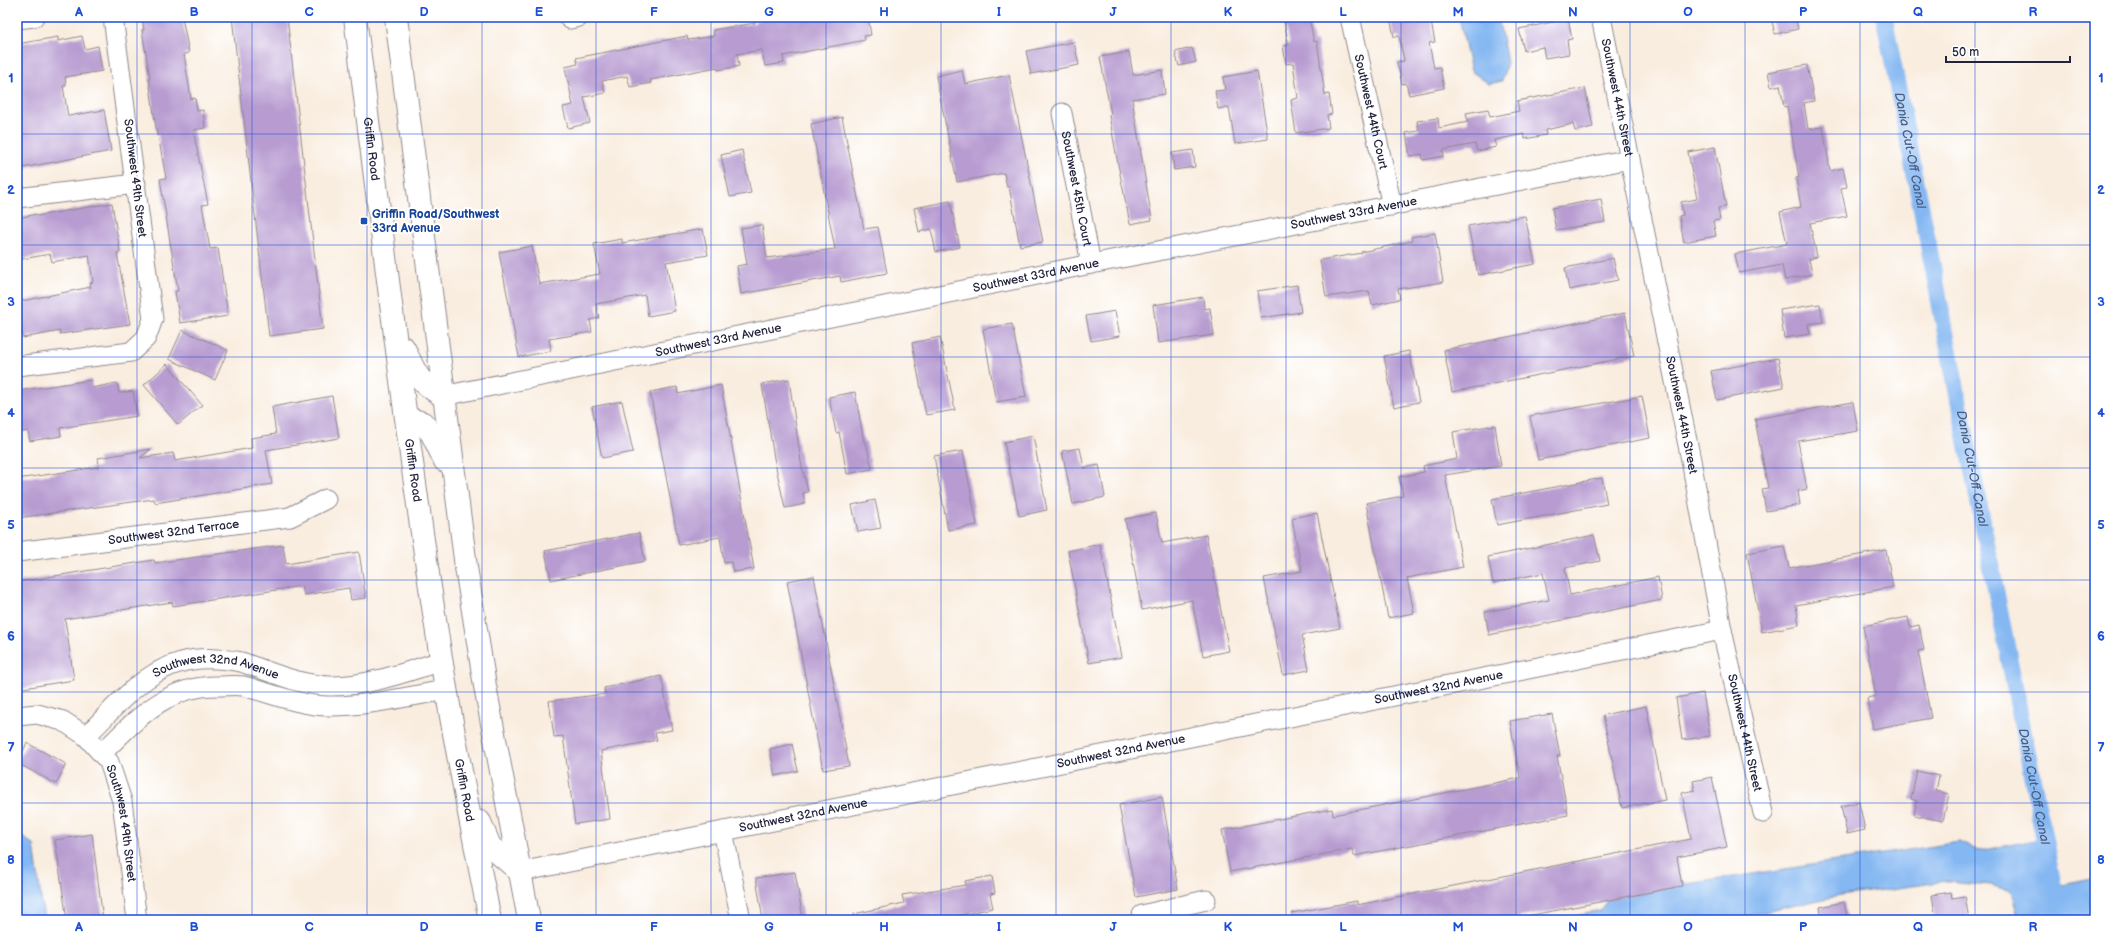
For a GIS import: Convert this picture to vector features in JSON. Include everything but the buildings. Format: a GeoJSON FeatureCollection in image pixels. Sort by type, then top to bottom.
{"type":"FeatureCollection","features":[{"type":"Feature","properties":{"kind":"main road","name":"Griffin Road"},"geometry":{"type":"LineString","coordinates":[[355,17],[394,325],[442,662],[490,920]]}},
{"type":"Feature","properties":{"kind":"main road"},"geometry":{"type":"LineString","coordinates":[[396,17],[443,396],[475,628],[529,920]]}},
{"type":"Feature","properties":{"kind":"main road"},"geometry":{"type":"LineString","coordinates":[[394,325],[416,374],[425,386],[443,396]]}},
{"type":"Feature","properties":{"kind":"main road"},"geometry":{"type":"LineString","coordinates":[[407,418],[423,423],[432,434],[454,480]]}},
{"type":"Feature","properties":{"kind":"main road"},"geometry":{"type":"LineString","coordinates":[[465,786],[490,846],[520,872]]}},
{"type":"Feature","properties":{"kind":"street"},"geometry":{"type":"LineString","coordinates":[[17,19],[34,17]]}},
{"type":"Feature","properties":{"kind":"street","name":"Southwest 49th Street"},"geometry":{"type":"LineString","coordinates":[[17,366],[131,352],[146,338],[153,319],[113,17]]}},
{"type":"Feature","properties":{"kind":"street"},"geometry":{"type":"LineString","coordinates":[[568,17],[570,19],[579,17]]}},
{"type":"Feature","properties":{"kind":"street","name":"Southwest 44th Court"},"geometry":{"type":"LineString","coordinates":[[1350,17],[1392,206]]}},
{"type":"Feature","properties":{"kind":"street","name":"Southwest 44th Street"},"geometry":{"type":"LineString","coordinates":[[1601,17],[1691,460],[1722,630],[1763,813]]}},
{"type":"Feature","properties":{"kind":"street","name":"Southwest 45th Court"},"geometry":{"type":"LineString","coordinates":[[1062,113],[1091,264]]}},
{"type":"Feature","properties":{"kind":"street","name":"Southwest 33rd Avenue"},"geometry":{"type":"LineString","coordinates":[[443,396],[1091,264],[1630,159]]}},
{"type":"Feature","properties":{"kind":"street"},"geometry":{"type":"LineString","coordinates":[[17,198],[136,184]]}},
{"type":"Feature","properties":{"kind":"street","name":"Southwest 32nd Terrace"},"geometry":{"type":"LineString","coordinates":[[17,552],[290,517],[326,498]]}},
{"type":"Feature","properties":{"kind":"street","name":"Southwest 32nd Avenue"},"geometry":{"type":"LineString","coordinates":[[520,872],[1722,630]]}},
{"type":"Feature","properties":{"kind":"street","name":"Southwest 32nd Avenue"},"geometry":{"type":"LineString","coordinates":[[86,736],[134,688],[152,675],[179,661],[206,658],[229,660],[246,663],[306,683],[329,686],[355,684],[408,672],[442,662]]}},
{"type":"Feature","properties":{"kind":"street","name":"Southwest 32nd Avenue"},"geometry":{"type":"LineString","coordinates":[[102,753],[143,713],[165,698],[194,688],[242,686],[295,700],[326,706],[360,704],[447,690]]}},
{"type":"Feature","properties":{"kind":"street"},"geometry":{"type":"LineString","coordinates":[[17,716],[37,714],[63,721],[86,736]]}},
{"type":"Feature","properties":{"kind":"street","name":"Southwest 49th Street"},"geometry":{"type":"LineString","coordinates":[[86,736],[109,762],[122,801],[137,920]]}},
{"type":"Feature","properties":{"kind":"street"},"geometry":{"type":"LineString","coordinates":[[723,831],[741,920]]}},
{"type":"Feature","properties":{"kind":"street"},"geometry":{"type":"LineString","coordinates":[[1142,915],[1206,900]]}},
{"type":"Feature","properties":{"kind":"water"},"geometry":{"type":"Polygon","coordinates":[[[1459,17],[1498,17],[1507,62],[1502,81],[1489,84],[1471,71],[1459,17]]]}},
{"type":"Feature","properties":{"kind":"water"},"geometry":{"type":"Polygon","coordinates":[[[17,833],[34,845],[44,920],[17,920],[17,833]]]}},
{"type":"Feature","properties":{"kind":"water"},"geometry":{"type":"Polygon","coordinates":[[[2044,838],[2053,887],[2095,878],[2095,920],[2019,920],[2011,891],[1992,885],[1947,881],[1833,897],[1728,920],[1555,920],[1600,911],[1613,890],[1672,878],[1688,884],[1960,842],[1979,851],[2044,838]]]}},
{"type":"Feature","properties":{"kind":"waterway","name":"Dania Cut-Off Canal"},"geometry":{"type":"LineString","coordinates":[[1884,17],[2060,920]]}},
{"type":"Feature","properties":{"kind":"place","name":"Griffin Road/Southwest 33rd Avenue"},"geometry":{"type":"Point","coordinates":[364,221]}}]}
